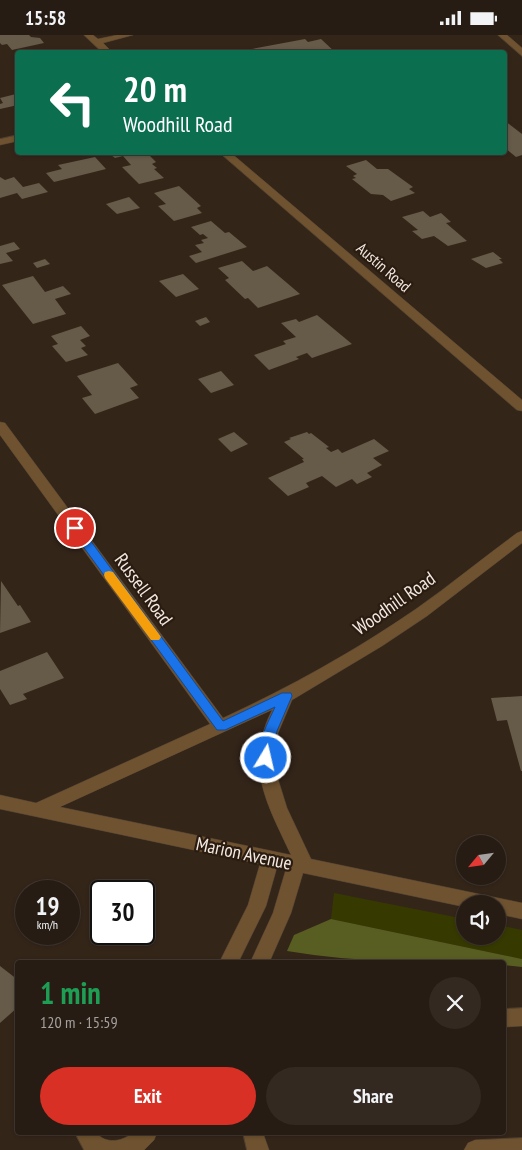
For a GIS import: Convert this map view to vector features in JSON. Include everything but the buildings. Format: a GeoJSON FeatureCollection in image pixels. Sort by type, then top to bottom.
{"type":"FeatureCollection","features":[{"type":"Feature","properties":{"kind":"street"},"geometry":{"type":"LineString","coordinates":[[88,35],[106,50]]}},
{"type":"Feature","properties":{"kind":"street"},"geometry":{"type":"LineString","coordinates":[[97,42],[129,35]]}},
{"type":"Feature","properties":{"kind":"street"},"geometry":{"type":"LineString","coordinates":[[502,35],[522,53]]}},
{"type":"Feature","properties":{"kind":"street"},"geometry":{"type":"LineString","coordinates":[[0,142],[15,139]]}},
{"type":"Feature","properties":{"kind":"street","name":"Austin Road"},"geometry":{"type":"LineString","coordinates":[[227,155],[522,407]]}},
{"type":"Feature","properties":{"kind":"street","name":"Russell Road"},"geometry":{"type":"LineString","coordinates":[[0,426],[221,727]]}},
{"type":"Feature","properties":{"kind":"street","name":"Woodhill Road"},"geometry":{"type":"LineString","coordinates":[[37,810],[286,696],[377,642],[422,612],[522,537]]}},
{"type":"Feature","properties":{"kind":"street"},"geometry":{"type":"LineString","coordinates":[[260,960],[301,865],[267,772],[267,746],[271,731],[286,696]]}},
{"type":"Feature","properties":{"kind":"street","name":"Marion Avenue"},"geometry":{"type":"LineString","coordinates":[[0,802],[456,897]]}},
{"type":"Feature","properties":{"kind":"street"},"geometry":{"type":"LineString","coordinates":[[229,960],[256,906],[270,858]]}},
{"type":"Feature","properties":{"kind":"street"},"geometry":{"type":"LineString","coordinates":[[506,908],[522,911]]}},
{"type":"Feature","properties":{"kind":"street"},"geometry":{"type":"LineString","coordinates":[[506,1018],[522,1017]]}},
{"type":"Feature","properties":{"kind":"street"},"geometry":{"type":"LineString","coordinates":[[86,1135],[94,1146],[106,1150]]}},
{"type":"Feature","properties":{"kind":"street"},"geometry":{"type":"LineString","coordinates":[[115,1150],[132,1146],[145,1135]]}},
{"type":"Feature","properties":{"kind":"street"},"geometry":{"type":"LineString","coordinates":[[254,1135],[258,1150]]}},
{"type":"Feature","properties":{"kind":"street"},"geometry":{"type":"LineString","coordinates":[[475,1150],[522,1148]]}},
{"type":"Feature","properties":{"kind":"green space"},"geometry":{"type":"Polygon","coordinates":[[[334,893],[456,917],[456,945],[506,945],[506,927],[522,930],[522,959],[331,919],[334,893]]]}},
{"type":"Feature","properties":{"kind":"green space"},"geometry":{"type":"Polygon","coordinates":[[[331,919],[522,959],[522,967],[506,965],[506,960],[368,960],[287,951],[294,935],[331,919]]]}},
{"type":"Feature","properties":{"kind":"slow traffic"},"geometry":{"type":"LineString","coordinates":[[109,575],[155,637]]}},
{"type":"Feature","properties":{"kind":"route"},"geometry":{"type":"LineString","coordinates":[[75,528],[221,727],[286,696],[271,731],[266,758]]}}]}
